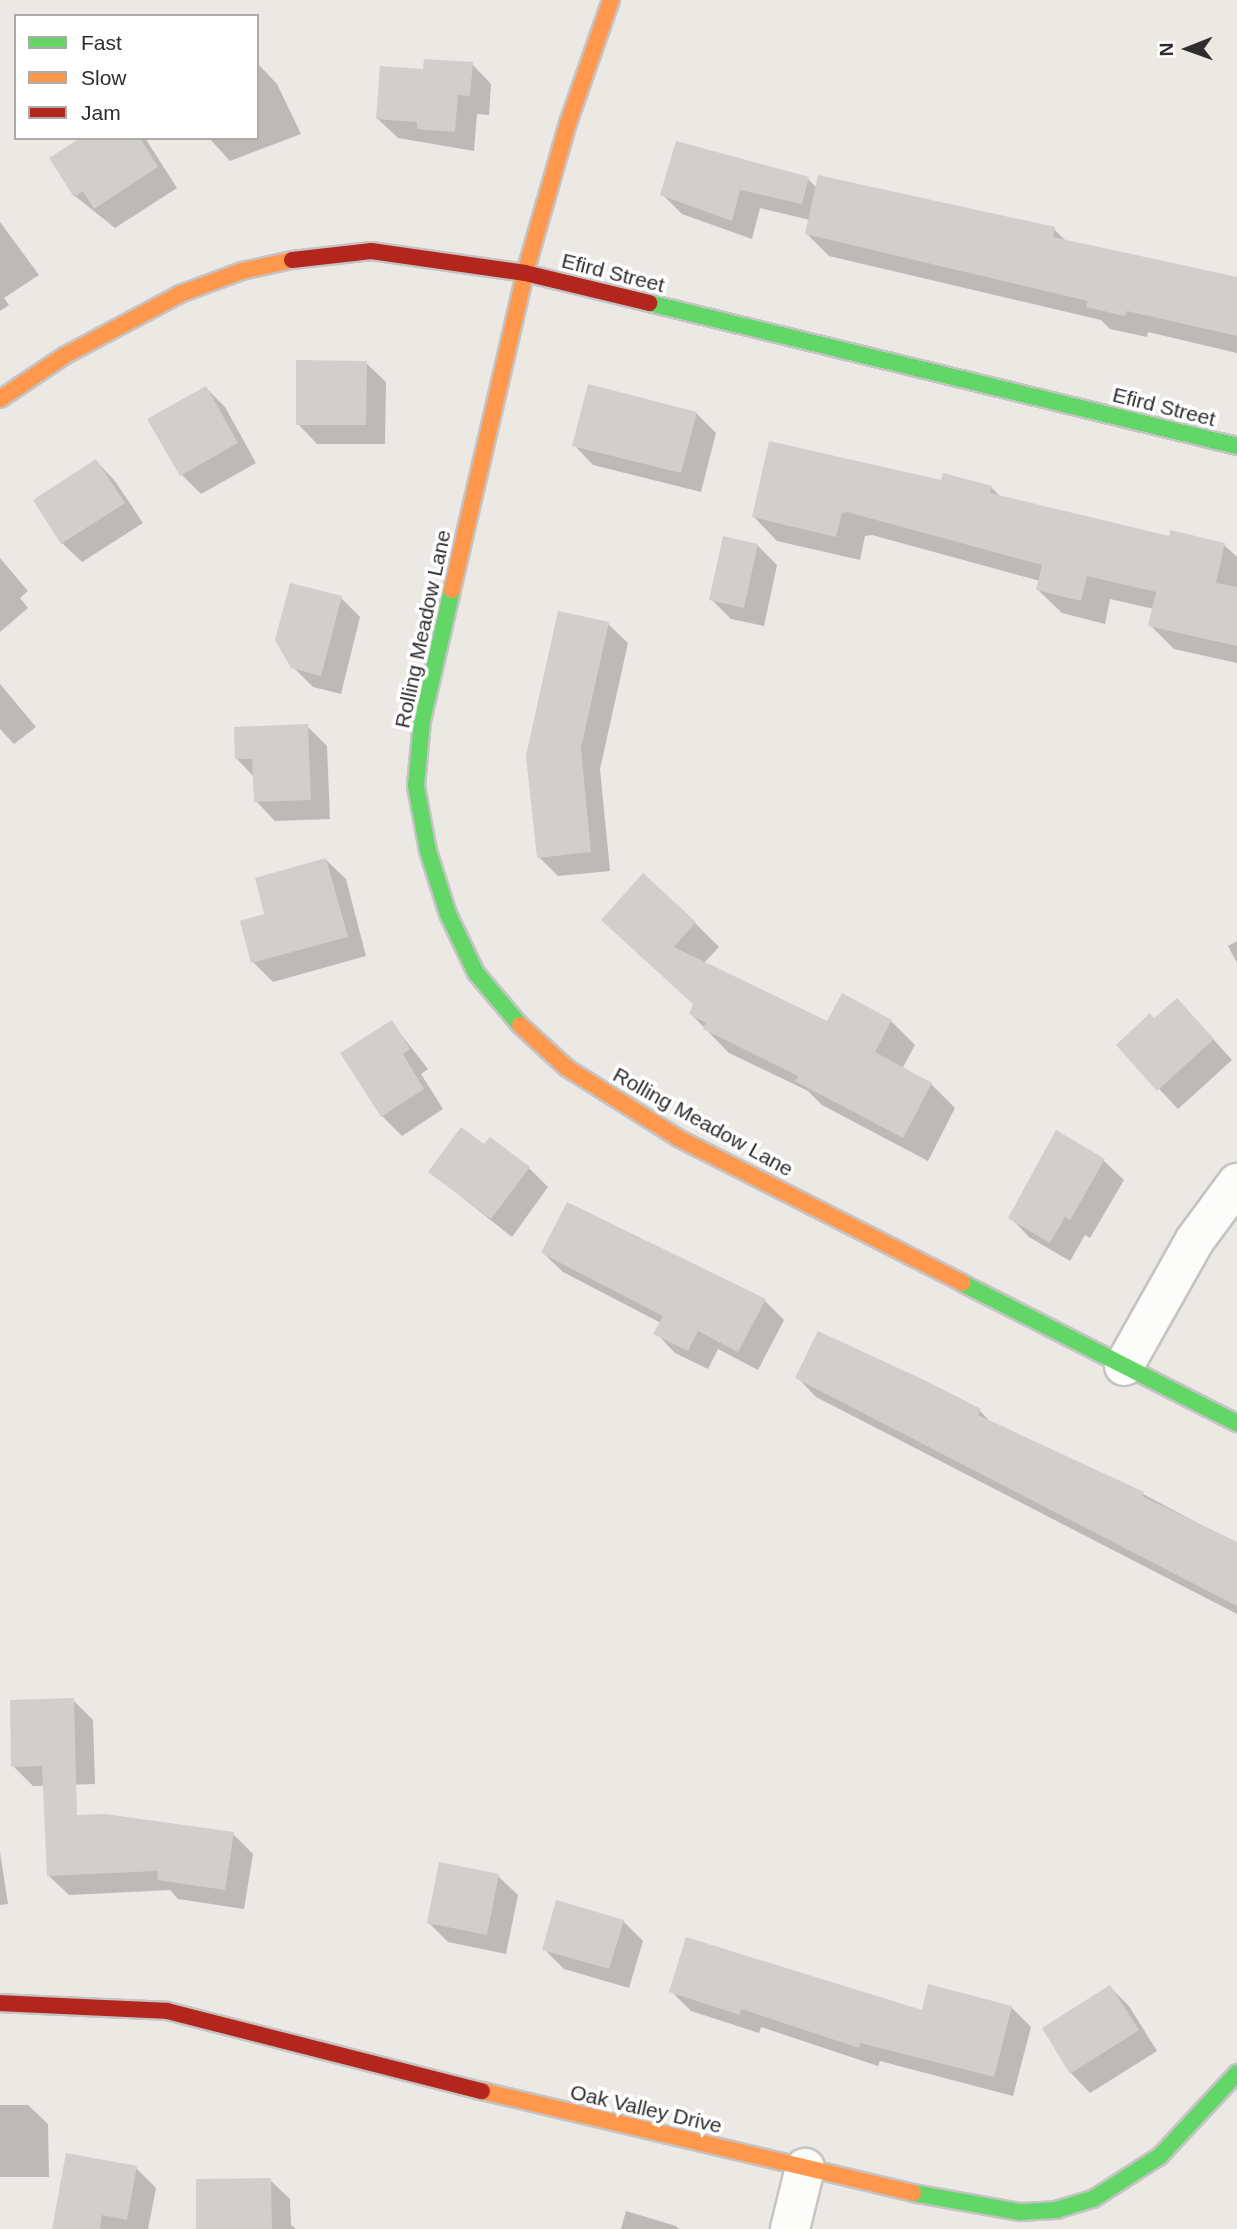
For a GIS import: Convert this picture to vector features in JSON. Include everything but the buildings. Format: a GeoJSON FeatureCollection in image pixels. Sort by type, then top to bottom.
{"type":"FeatureCollection","features":[{"type":"Feature","properties":{"kind":"street","name":"Rolling Meadow Lane"},"geometry":{"type":"LineString","coordinates":[[611,0],[568,123],[525,273],[422,721],[416,786],[428,850],[448,914],[476,973],[517,1023],[567,1068],[622,1105],[678,1138],[1237,1423]]}},
{"type":"Feature","properties":{"kind":"street","name":"Efird Street"},"geometry":{"type":"LineString","coordinates":[[0,399],[122,324],[242,271],[305,257],[371,251],[525,273],[1237,446]]}},
{"type":"Feature","properties":{"kind":"street"},"geometry":{"type":"LineString","coordinates":[[1124,1366],[1195,1240],[1237,1183]]}},
{"type":"Feature","properties":{"kind":"street","name":"Oak Valley Drive"},"geometry":{"type":"LineString","coordinates":[[0,2003],[167,2011],[286,2044],[976,2207],[1056,2210],[1093,2199],[1160,2156],[1237,2073]]}},
{"type":"Feature","properties":{"kind":"street"},"geometry":{"type":"LineString","coordinates":[[790,2229],[805,2168]]}},
{"type":"Feature","properties":{"kind":"traffic: fast"},"geometry":{"type":"LineString","coordinates":[[649,303],[1237,446]]}},
{"type":"Feature","properties":{"kind":"traffic: fast"},"geometry":{"type":"LineString","coordinates":[[452,590],[422,721],[416,786],[428,851],[448,914],[476,973],[520,1025]]}},
{"type":"Feature","properties":{"kind":"traffic: fast"},"geometry":{"type":"LineString","coordinates":[[962,1283],[1237,1423]]}},
{"type":"Feature","properties":{"kind":"traffic: fast"},"geometry":{"type":"LineString","coordinates":[[913,2193],[1020,2212],[1056,2210],[1093,2199],[1160,2156],[1237,2073]]}},
{"type":"Feature","properties":{"kind":"traffic: slow"},"geometry":{"type":"LineString","coordinates":[[452,590],[525,273],[568,123],[611,0]]}},
{"type":"Feature","properties":{"kind":"traffic: slow"},"geometry":{"type":"LineString","coordinates":[[0,399],[64,356],[180,294],[242,271],[292,260]]}},
{"type":"Feature","properties":{"kind":"traffic: slow"},"geometry":{"type":"LineString","coordinates":[[520,1025],[567,1068],[678,1138],[962,1283]]}},
{"type":"Feature","properties":{"kind":"traffic: slow"},"geometry":{"type":"LineString","coordinates":[[482,2091],[913,2193]]}},
{"type":"Feature","properties":{"kind":"traffic: jam"},"geometry":{"type":"LineString","coordinates":[[292,260],[371,251],[525,273],[649,303]]}},
{"type":"Feature","properties":{"kind":"traffic: jam"},"geometry":{"type":"LineString","coordinates":[[0,2003],[167,2011],[482,2091]]}}]}
